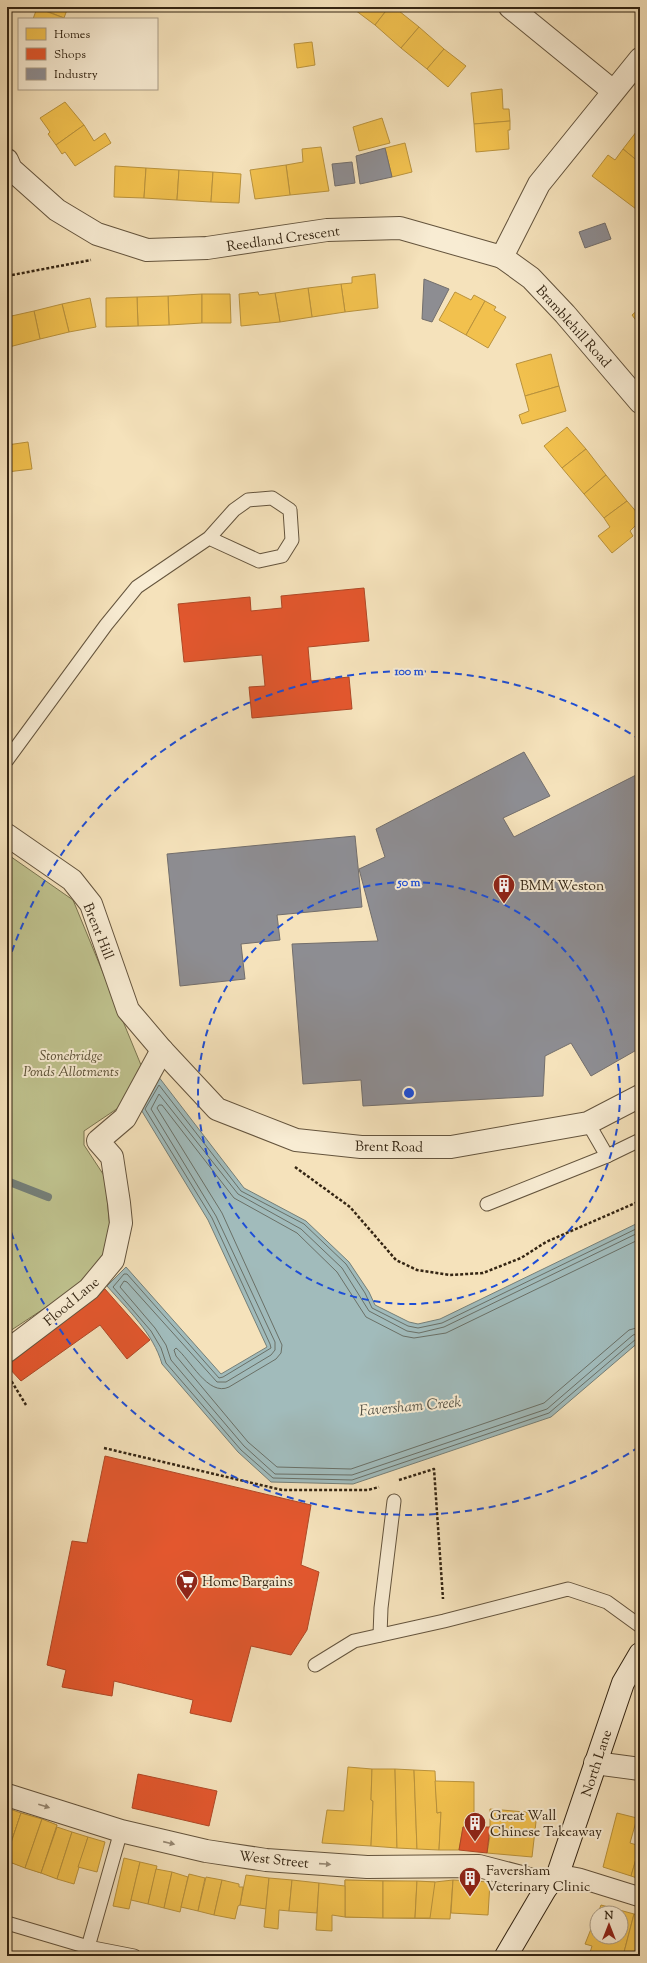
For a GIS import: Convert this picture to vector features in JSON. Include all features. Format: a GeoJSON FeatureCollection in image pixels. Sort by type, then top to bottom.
{"type":"FeatureCollection","features":[{"type":"Feature","properties":{"kind":"street"},"geometry":{"type":"LineString","coordinates":[[510,7],[613,91]]}},
{"type":"Feature","properties":{"kind":"street"},"geometry":{"type":"LineString","coordinates":[[502,257],[539,184],[640,59]]}},
{"type":"Feature","properties":{"kind":"street","name":"Reedland Crescent"},"geometry":{"type":"LineString","coordinates":[[8,167],[57,210],[70,218],[97,234],[147,250],[207,248],[327,230],[400,228],[502,257]]}},
{"type":"Feature","properties":{"kind":"street","name":"Bramblehill Road"},"geometry":{"type":"LineString","coordinates":[[502,257],[531,278],[541,288],[637,393]]}},
{"type":"Feature","properties":{"kind":"street","name":"Brent Hill"},"geometry":{"type":"LineString","coordinates":[[7,835],[72,880],[91,904],[128,1010],[162,1050]]}},
{"type":"Feature","properties":{"kind":"street","name":"Brent Road"},"geometry":{"type":"LineString","coordinates":[[162,1050],[218,1109],[296,1140],[361,1147],[451,1147],[588,1123],[640,1096]]}},
{"type":"Feature","properties":{"kind":"street","name":"Flood Lane"},"geometry":{"type":"LineString","coordinates":[[7,1351],[89,1289],[113,1260],[121,1223],[119,1203],[112,1157],[98,1141],[124,1118],[162,1050]]}},
{"type":"Feature","properties":{"kind":"street","name":"North Lane"},"geometry":{"type":"LineString","coordinates":[[506,1956],[552,1881],[569,1845],[595,1763],[623,1683],[640,1654]]}},
{"type":"Feature","properties":{"kind":"street"},"geometry":{"type":"LineString","coordinates":[[595,1763],[640,1769]]}},
{"type":"Feature","properties":{"kind":"street","name":"West Street"},"geometry":{"type":"LineString","coordinates":[[7,1795],[121,1831],[206,1851],[266,1860],[367,1867],[479,1866],[533,1880],[552,1881],[579,1878],[640,1897]]}},
{"type":"Feature","properties":{"kind":"lane"},"geometry":{"type":"LineString","coordinates":[[7,760],[106,625],[137,587],[209,538],[234,510],[248,500],[272,498],[290,510],[292,540],[282,556],[259,561],[209,538]]}},
{"type":"Feature","properties":{"kind":"lane"},"geometry":{"type":"LineString","coordinates":[[588,1123],[608,1156]]}},
{"type":"Feature","properties":{"kind":"lane"},"geometry":{"type":"LineString","coordinates":[[487,1204],[608,1156],[640,1140]]}},
{"type":"Feature","properties":{"kind":"lane"},"geometry":{"type":"LineString","coordinates":[[380,1635],[381,1608],[394,1501]]}},
{"type":"Feature","properties":{"kind":"lane"},"geometry":{"type":"LineString","coordinates":[[315,1665],[354,1641],[444,1621],[568,1588],[607,1602],[640,1626]]}},
{"type":"Feature","properties":{"kind":"lane"},"geometry":{"type":"LineString","coordinates":[[88,1947],[121,1831]]}},
{"type":"Feature","properties":{"kind":"lane"},"geometry":{"type":"LineString","coordinates":[[7,1923],[88,1947],[134,1956]]}},
{"type":"Feature","properties":{"kind":"path"},"geometry":{"type":"LineString","coordinates":[[7,276],[96,259]]}},
{"type":"Feature","properties":{"kind":"path"},"geometry":{"type":"LineString","coordinates":[[290,1163],[350,1207],[396,1260],[417,1270],[450,1274],[483,1273],[521,1258],[546,1242],[640,1201]]}},
{"type":"Feature","properties":{"kind":"path"},"geometry":{"type":"LineString","coordinates":[[7,1373],[26,1404]]}},
{"type":"Feature","properties":{"kind":"path"},"geometry":{"type":"LineString","coordinates":[[104,1448],[282,1490],[368,1490],[383,1485]]}},
{"type":"Feature","properties":{"kind":"path"},"geometry":{"type":"LineString","coordinates":[[397,1481],[434,1469],[444,1621]]}},
{"type":"Feature","properties":{"kind":"green space","name":"Stonebridge Ponds Allotments"},"geometry":{"type":"Polygon","coordinates":[[[7,854],[73,900],[141,1065],[121,1106],[84,1131],[84,1145],[105,1177],[110,1229],[104,1269],[10,1331],[7,1331],[7,854]]]}},
{"type":"Feature","properties":{"kind":"water","name":"Faversham Creek"},"geometry":{"type":"Polygon","coordinates":[[[158,1076],[244,1188],[306,1221],[349,1262],[369,1292],[375,1305],[409,1322],[418,1324],[440,1319],[640,1222],[640,1341],[551,1417],[353,1484],[271,1482],[238,1452],[162,1364],[153,1342],[139,1322],[107,1286],[126,1267],[221,1374],[267,1347],[208,1220],[140,1108],[158,1076]]]}},
{"type":"Feature","properties":{"kind":"building: Homes"},"geometry":{"type":"Polygon","coordinates":[[[37,7],[68,7],[64,18],[37,7]]]}},
{"type":"Feature","properties":{"kind":"building: Homes"},"geometry":{"type":"Polygon","coordinates":[[[351,7],[389,7],[375,25],[351,7]]]}},
{"type":"Feature","properties":{"kind":"building: Homes"},"geometry":{"type":"Polygon","coordinates":[[[389,7],[394,7],[419,27],[401,48],[375,25],[389,7]]]}},
{"type":"Feature","properties":{"kind":"building: Homes"},"geometry":{"type":"Polygon","coordinates":[[[37,8],[64,18],[33,18],[37,8]]]}},
{"type":"Feature","properties":{"kind":"building: Homes"},"geometry":{"type":"Polygon","coordinates":[[[419,27],[444,49],[427,69],[401,48],[419,27]]]}},
{"type":"Feature","properties":{"kind":"building: Homes"},"geometry":{"type":"Polygon","coordinates":[[[312,42],[315,65],[297,68],[294,44],[312,42]]]}},
{"type":"Feature","properties":{"kind":"building: Homes"},"geometry":{"type":"Polygon","coordinates":[[[444,49],[466,66],[448,87],[427,69],[444,49]]]}},
{"type":"Feature","properties":{"kind":"building: Homes"},"geometry":{"type":"Polygon","coordinates":[[[502,89],[503,109],[509,109],[510,121],[474,124],[471,93],[502,89]]]}},
{"type":"Feature","properties":{"kind":"building: Homes"},"geometry":{"type":"Polygon","coordinates":[[[65,102],[84,125],[56,145],[48,134],[50,132],[40,118],[65,102]]]}},
{"type":"Feature","properties":{"kind":"building: Homes"},"geometry":{"type":"Polygon","coordinates":[[[382,118],[390,143],[359,151],[353,127],[382,118]]]}},
{"type":"Feature","properties":{"kind":"building: Homes"},"geometry":{"type":"Polygon","coordinates":[[[510,121],[510,130],[508,130],[509,149],[476,152],[474,124],[510,121]]]}},
{"type":"Feature","properties":{"kind":"building: Homes"},"geometry":{"type":"Polygon","coordinates":[[[84,125],[94,141],[105,133],[111,143],[75,166],[65,152],[62,154],[56,145],[84,125]]]}},
{"type":"Feature","properties":{"kind":"building: Homes"},"geometry":{"type":"Polygon","coordinates":[[[640,127],[640,163],[623,149],[640,127]]]}},
{"type":"Feature","properties":{"kind":"building: Homes"},"geometry":{"type":"Polygon","coordinates":[[[405,143],[412,172],[392,177],[385,148],[405,143]]]}},
{"type":"Feature","properties":{"kind":"building: Homes"},"geometry":{"type":"Polygon","coordinates":[[[321,147],[329,191],[290,195],[286,165],[303,162],[302,149],[321,147]]]}},
{"type":"Feature","properties":{"kind":"building: Homes"},"geometry":{"type":"Polygon","coordinates":[[[623,149],[640,163],[640,212],[592,176],[608,155],[615,160],[623,149]]]}},
{"type":"Feature","properties":{"kind":"building: Homes"},"geometry":{"type":"Polygon","coordinates":[[[286,165],[290,195],[255,199],[250,170],[286,165]]]}},
{"type":"Feature","properties":{"kind":"building: Homes"},"geometry":{"type":"Polygon","coordinates":[[[115,166],[146,168],[144,198],[114,197],[115,166]]]}},
{"type":"Feature","properties":{"kind":"building: Homes"},"geometry":{"type":"Polygon","coordinates":[[[146,168],[179,170],[177,200],[144,198],[146,168]]]}},
{"type":"Feature","properties":{"kind":"building: Homes"},"geometry":{"type":"Polygon","coordinates":[[[179,170],[213,172],[211,202],[177,200],[179,170]]]}},
{"type":"Feature","properties":{"kind":"building: Homes"},"geometry":{"type":"Polygon","coordinates":[[[213,172],[241,174],[239,203],[211,202],[213,172]]]}},
{"type":"Feature","properties":{"kind":"building: Homes"},"geometry":{"type":"Polygon","coordinates":[[[375,274],[378,308],[345,312],[341,284],[352,283],[352,277],[375,274]]]}},
{"type":"Feature","properties":{"kind":"building: Homes"},"geometry":{"type":"Polygon","coordinates":[[[341,284],[345,312],[312,317],[308,288],[341,284]]]}},
{"type":"Feature","properties":{"kind":"building: Homes"},"geometry":{"type":"Polygon","coordinates":[[[308,288],[312,317],[280,322],[275,293],[308,288]]]}},
{"type":"Feature","properties":{"kind":"building: Homes"},"geometry":{"type":"Polygon","coordinates":[[[258,292],[259,295],[275,293],[280,322],[241,326],[239,294],[258,292]]]}},
{"type":"Feature","properties":{"kind":"building: Homes"},"geometry":{"type":"Polygon","coordinates":[[[455,292],[471,300],[474,295],[485,301],[466,335],[439,320],[455,292]]]}},
{"type":"Feature","properties":{"kind":"building: Homes"},"geometry":{"type":"Polygon","coordinates":[[[202,294],[202,323],[169,325],[168,296],[202,294]]]}},
{"type":"Feature","properties":{"kind":"building: Homes"},"geometry":{"type":"Polygon","coordinates":[[[202,294],[230,294],[231,323],[202,323],[202,294]]]}},
{"type":"Feature","properties":{"kind":"building: Homes"},"geometry":{"type":"Polygon","coordinates":[[[168,296],[169,325],[138,326],[137,297],[168,296]]]}},
{"type":"Feature","properties":{"kind":"building: Homes"},"geometry":{"type":"Polygon","coordinates":[[[137,297],[138,326],[106,327],[106,298],[137,297]]]}},
{"type":"Feature","properties":{"kind":"building: Homes"},"geometry":{"type":"Polygon","coordinates":[[[90,298],[96,327],[69,332],[62,304],[90,298]]]}},
{"type":"Feature","properties":{"kind":"building: Homes"},"geometry":{"type":"Polygon","coordinates":[[[485,301],[496,307],[494,310],[506,317],[488,348],[466,335],[485,301]]]}},
{"type":"Feature","properties":{"kind":"building: Homes"},"geometry":{"type":"Polygon","coordinates":[[[62,304],[69,332],[40,339],[34,311],[62,304]]]}},
{"type":"Feature","properties":{"kind":"building: Homes"},"geometry":{"type":"Polygon","coordinates":[[[640,308],[640,326],[632,315],[640,308]]]}},
{"type":"Feature","properties":{"kind":"building: Homes"},"geometry":{"type":"Polygon","coordinates":[[[34,311],[40,339],[9,347],[7,317],[34,311]]]}},
{"type":"Feature","properties":{"kind":"building: Homes"},"geometry":{"type":"Polygon","coordinates":[[[551,354],[559,386],[525,396],[516,364],[551,354]]]}},
{"type":"Feature","properties":{"kind":"building: Homes"},"geometry":{"type":"Polygon","coordinates":[[[559,386],[566,411],[522,424],[519,415],[529,411],[525,396],[559,386]]]}},
{"type":"Feature","properties":{"kind":"building: Homes"},"geometry":{"type":"Polygon","coordinates":[[[567,427],[586,449],[562,468],[544,446],[567,427]]]}},
{"type":"Feature","properties":{"kind":"building: Homes"},"geometry":{"type":"Polygon","coordinates":[[[28,442],[32,469],[7,472],[7,445],[28,442]]]}},
{"type":"Feature","properties":{"kind":"building: Homes"},"geometry":{"type":"Polygon","coordinates":[[[586,449],[606,475],[584,494],[562,468],[586,449]]]}},
{"type":"Feature","properties":{"kind":"building: Homes"},"geometry":{"type":"Polygon","coordinates":[[[606,475],[627,501],[604,518],[584,494],[606,475]]]}},
{"type":"Feature","properties":{"kind":"building: Homes"},"geometry":{"type":"Polygon","coordinates":[[[627,501],[640,516],[640,521],[630,531],[633,536],[612,553],[598,536],[610,527],[604,518],[627,501]]]}},
{"type":"Feature","properties":{"kind":"building: Homes"},"geometry":{"type":"Polygon","coordinates":[[[348,1767],[372,1769],[371,1800],[373,1801],[371,1846],[322,1843],[327,1810],[344,1811],[348,1767]]]}},
{"type":"Feature","properties":{"kind":"building: Homes"},"geometry":{"type":"Polygon","coordinates":[[[372,1769],[395,1769],[397,1848],[371,1846],[373,1801],[371,1800],[372,1769]]]}},
{"type":"Feature","properties":{"kind":"building: Homes"},"geometry":{"type":"Polygon","coordinates":[[[395,1769],[414,1770],[417,1849],[397,1848],[395,1769]]]}},
{"type":"Feature","properties":{"kind":"building: Homes"},"geometry":{"type":"Polygon","coordinates":[[[414,1770],[435,1771],[437,1813],[441,1812],[439,1850],[417,1849],[414,1770]]]}},
{"type":"Feature","properties":{"kind":"building: Homes"},"geometry":{"type":"Polygon","coordinates":[[[435,1781],[474,1782],[474,1819],[470,1819],[469,1827],[463,1827],[459,1850],[439,1850],[441,1812],[437,1813],[435,1781]]]}},
{"type":"Feature","properties":{"kind":"building: Homes"},"geometry":{"type":"Polygon","coordinates":[[[7,1808],[21,1813],[7,1855],[7,1808]]]}},
{"type":"Feature","properties":{"kind":"building: Homes"},"geometry":{"type":"Polygon","coordinates":[[[490,1809],[537,1813],[532,1857],[487,1853],[490,1836],[490,1809]]]}},
{"type":"Feature","properties":{"kind":"building: Homes"},"geometry":{"type":"Polygon","coordinates":[[[21,1813],[57,1825],[41,1873],[7,1861],[7,1855],[21,1813]]]}},
{"type":"Feature","properties":{"kind":"building: Homes"},"geometry":{"type":"Polygon","coordinates":[[[21,1813],[42,1819],[25,1868],[7,1861],[7,1855],[21,1813]]]}},
{"type":"Feature","properties":{"kind":"building: Homes"},"geometry":{"type":"Polygon","coordinates":[[[617,1813],[637,1818],[630,1843],[640,1846],[631,1876],[603,1867],[617,1813]]]}},
{"type":"Feature","properties":{"kind":"building: Homes"},"geometry":{"type":"Polygon","coordinates":[[[42,1819],[57,1825],[41,1873],[25,1868],[42,1819]]]}},
{"type":"Feature","properties":{"kind":"building: Homes"},"geometry":{"type":"Polygon","coordinates":[[[57,1827],[72,1832],[57,1879],[41,1873],[57,1827]]]}},
{"type":"Feature","properties":{"kind":"building: Homes"},"geometry":{"type":"Polygon","coordinates":[[[72,1832],[88,1837],[74,1884],[57,1879],[72,1832]]]}},
{"type":"Feature","properties":{"kind":"building: Homes"},"geometry":{"type":"Polygon","coordinates":[[[88,1837],[105,1842],[97,1872],[78,1867],[88,1837]]]}},
{"type":"Feature","properties":{"kind":"building: Homes"},"geometry":{"type":"Polygon","coordinates":[[[640,1845],[640,1879],[631,1876],[640,1845]]]}},
{"type":"Feature","properties":{"kind":"building: Homes"},"geometry":{"type":"Polygon","coordinates":[[[124,1858],[140,1862],[129,1909],[113,1906],[124,1858]]]}},
{"type":"Feature","properties":{"kind":"building: Homes"},"geometry":{"type":"Polygon","coordinates":[[[140,1862],[157,1866],[148,1904],[131,1900],[140,1862]]]}},
{"type":"Feature","properties":{"kind":"building: Homes"},"geometry":{"type":"Polygon","coordinates":[[[156,1869],[172,1872],[164,1908],[148,1904],[156,1869]]]}},
{"type":"Feature","properties":{"kind":"building: Homes"},"geometry":{"type":"Polygon","coordinates":[[[172,1872],[188,1877],[180,1912],[164,1908],[172,1872]]]}},
{"type":"Feature","properties":{"kind":"building: Homes"},"geometry":{"type":"Polygon","coordinates":[[[189,1874],[205,1878],[198,1911],[181,1907],[189,1874]]]}},
{"type":"Feature","properties":{"kind":"building: Homes"},"geometry":{"type":"Polygon","coordinates":[[[246,1875],[269,1878],[266,1909],[240,1905],[246,1875]]]}},
{"type":"Feature","properties":{"kind":"building: Homes"},"geometry":{"type":"Polygon","coordinates":[[[206,1877],[222,1880],[214,1915],[198,1911],[206,1877]]]}},
{"type":"Feature","properties":{"kind":"building: Homes"},"geometry":{"type":"Polygon","coordinates":[[[269,1878],[292,1880],[289,1911],[279,1910],[278,1929],[264,1927],[269,1878]]]}},
{"type":"Feature","properties":{"kind":"building: Homes"},"geometry":{"type":"Polygon","coordinates":[[[222,1880],[239,1884],[239,1887],[243,1887],[240,1905],[238,1906],[235,1919],[214,1915],[222,1880]]]}},
{"type":"Feature","properties":{"kind":"building: Homes"},"geometry":{"type":"Polygon","coordinates":[[[292,1880],[319,1883],[317,1913],[289,1911],[292,1880]]]}},
{"type":"Feature","properties":{"kind":"building: Homes"},"geometry":{"type":"Polygon","coordinates":[[[345,1880],[435,1882],[453,1880],[450,1919],[345,1917],[345,1880]]]}},
{"type":"Feature","properties":{"kind":"building: Homes"},"geometry":{"type":"Polygon","coordinates":[[[345,1880],[383,1881],[383,1918],[345,1917],[345,1880]]]}},
{"type":"Feature","properties":{"kind":"building: Homes","name":"Faversham Veterinary Clinic"},"geometry":{"type":"Polygon","coordinates":[[[453,1880],[490,1882],[488,1915],[451,1913],[453,1880]]]}},
{"type":"Feature","properties":{"kind":"building: Homes"},"geometry":{"type":"Polygon","coordinates":[[[383,1881],[417,1881],[415,1918],[383,1918],[383,1881]]]}},
{"type":"Feature","properties":{"kind":"building: Homes"},"geometry":{"type":"Polygon","coordinates":[[[417,1881],[435,1882],[430,1918],[415,1918],[417,1881]]]}},
{"type":"Feature","properties":{"kind":"building: Homes"},"geometry":{"type":"Polygon","coordinates":[[[319,1883],[345,1886],[345,1917],[332,1915],[332,1931],[316,1930],[319,1883]]]}},
{"type":"Feature","properties":{"kind":"building: Homes"},"geometry":{"type":"Polygon","coordinates":[[[629,1913],[634,1914],[629,1933],[629,1913]]]}},
{"type":"Feature","properties":{"kind":"building: Homes"},"geometry":{"type":"Polygon","coordinates":[[[634,1914],[640,1916],[640,1956],[623,1956],[626,1945],[629,1945],[629,1933],[634,1914]]]}},
{"type":"Feature","properties":{"kind":"building: Homes"},"geometry":{"type":"Polygon","coordinates":[[[589,1934],[589,1945],[626,1945],[623,1956],[589,1956],[592,1946],[585,1944],[589,1934]]]}},
{"type":"Feature","properties":{"kind":"building: Shops"},"geometry":{"type":"Polygon","coordinates":[[[364,588],[369,641],[308,647],[311,681],[349,677],[352,709],[252,718],[249,687],[265,686],[262,655],[184,662],[178,604],[250,597],[251,611],[282,608],[281,596],[364,588]]]}},
{"type":"Feature","properties":{"kind":"building: Shops"},"geometry":{"type":"Polygon","coordinates":[[[105,1289],[150,1340],[127,1359],[100,1325],[21,1381],[7,1366],[105,1289]]]}},
{"type":"Feature","properties":{"kind":"building: Shops","name":"Home Bargains"},"geometry":{"type":"Polygon","coordinates":[[[105,1456],[311,1505],[301,1565],[319,1572],[307,1630],[291,1655],[251,1646],[231,1722],[190,1713],[193,1700],[114,1681],[112,1696],[62,1687],[66,1670],[47,1665],[72,1541],[87,1543],[105,1456]]]}},
{"type":"Feature","properties":{"kind":"building: Shops"},"geometry":{"type":"Polygon","coordinates":[[[138,1774],[217,1791],[209,1826],[132,1808],[138,1774]]]}},
{"type":"Feature","properties":{"kind":"building: Shops","name":"Great Wall Chinese Takeaway"},"geometry":{"type":"Polygon","coordinates":[[[463,1827],[490,1827],[487,1853],[459,1850],[463,1827]]]}},
{"type":"Feature","properties":{"kind":"building: Industry"},"geometry":{"type":"Polygon","coordinates":[[[385,148],[392,177],[360,184],[356,156],[385,148]]]}},
{"type":"Feature","properties":{"kind":"building: Industry"},"geometry":{"type":"Polygon","coordinates":[[[352,162],[355,183],[335,186],[332,164],[352,162]]]}},
{"type":"Feature","properties":{"kind":"building: Industry"},"geometry":{"type":"Polygon","coordinates":[[[605,223],[611,239],[585,248],[579,232],[605,223]]]}},
{"type":"Feature","properties":{"kind":"building: Industry"},"geometry":{"type":"Polygon","coordinates":[[[424,279],[449,289],[432,322],[422,319],[424,279]]]}},
{"type":"Feature","properties":{"kind":"building: Industry","name":"BMM Weston"},"geometry":{"type":"Polygon","coordinates":[[[524,752],[550,796],[503,818],[514,837],[640,773],[640,1048],[591,1076],[571,1043],[545,1056],[543,1096],[363,1106],[361,1080],[303,1084],[292,944],[378,941],[359,869],[385,857],[376,829],[524,752]]]}},
{"type":"Feature","properties":{"kind":"building: Industry"},"geometry":{"type":"Polygon","coordinates":[[[355,836],[362,907],[277,915],[280,940],[241,944],[245,979],[180,986],[167,854],[355,836]]]}},
{"type":"Feature","properties":{"kind":"waterway"},"geometry":{"type":"LineString","coordinates":[[7,1181],[48,1197]]}},
{"type":"Feature","properties":{"kind":"place","name":"BMM Weston"},"geometry":{"type":"Point","coordinates":[504,904]}},
{"type":"Feature","properties":{"kind":"place","name":"Home Bargains"},"geometry":{"type":"Point","coordinates":[187,1600]}},
{"type":"Feature","properties":{"kind":"place","name":"Great Wall Chinese Takeaway"},"geometry":{"type":"Point","coordinates":[475,1842]}},
{"type":"Feature","properties":{"kind":"place","name":"Faversham Veterinary Clinic"},"geometry":{"type":"Point","coordinates":[470,1898]}}]}
